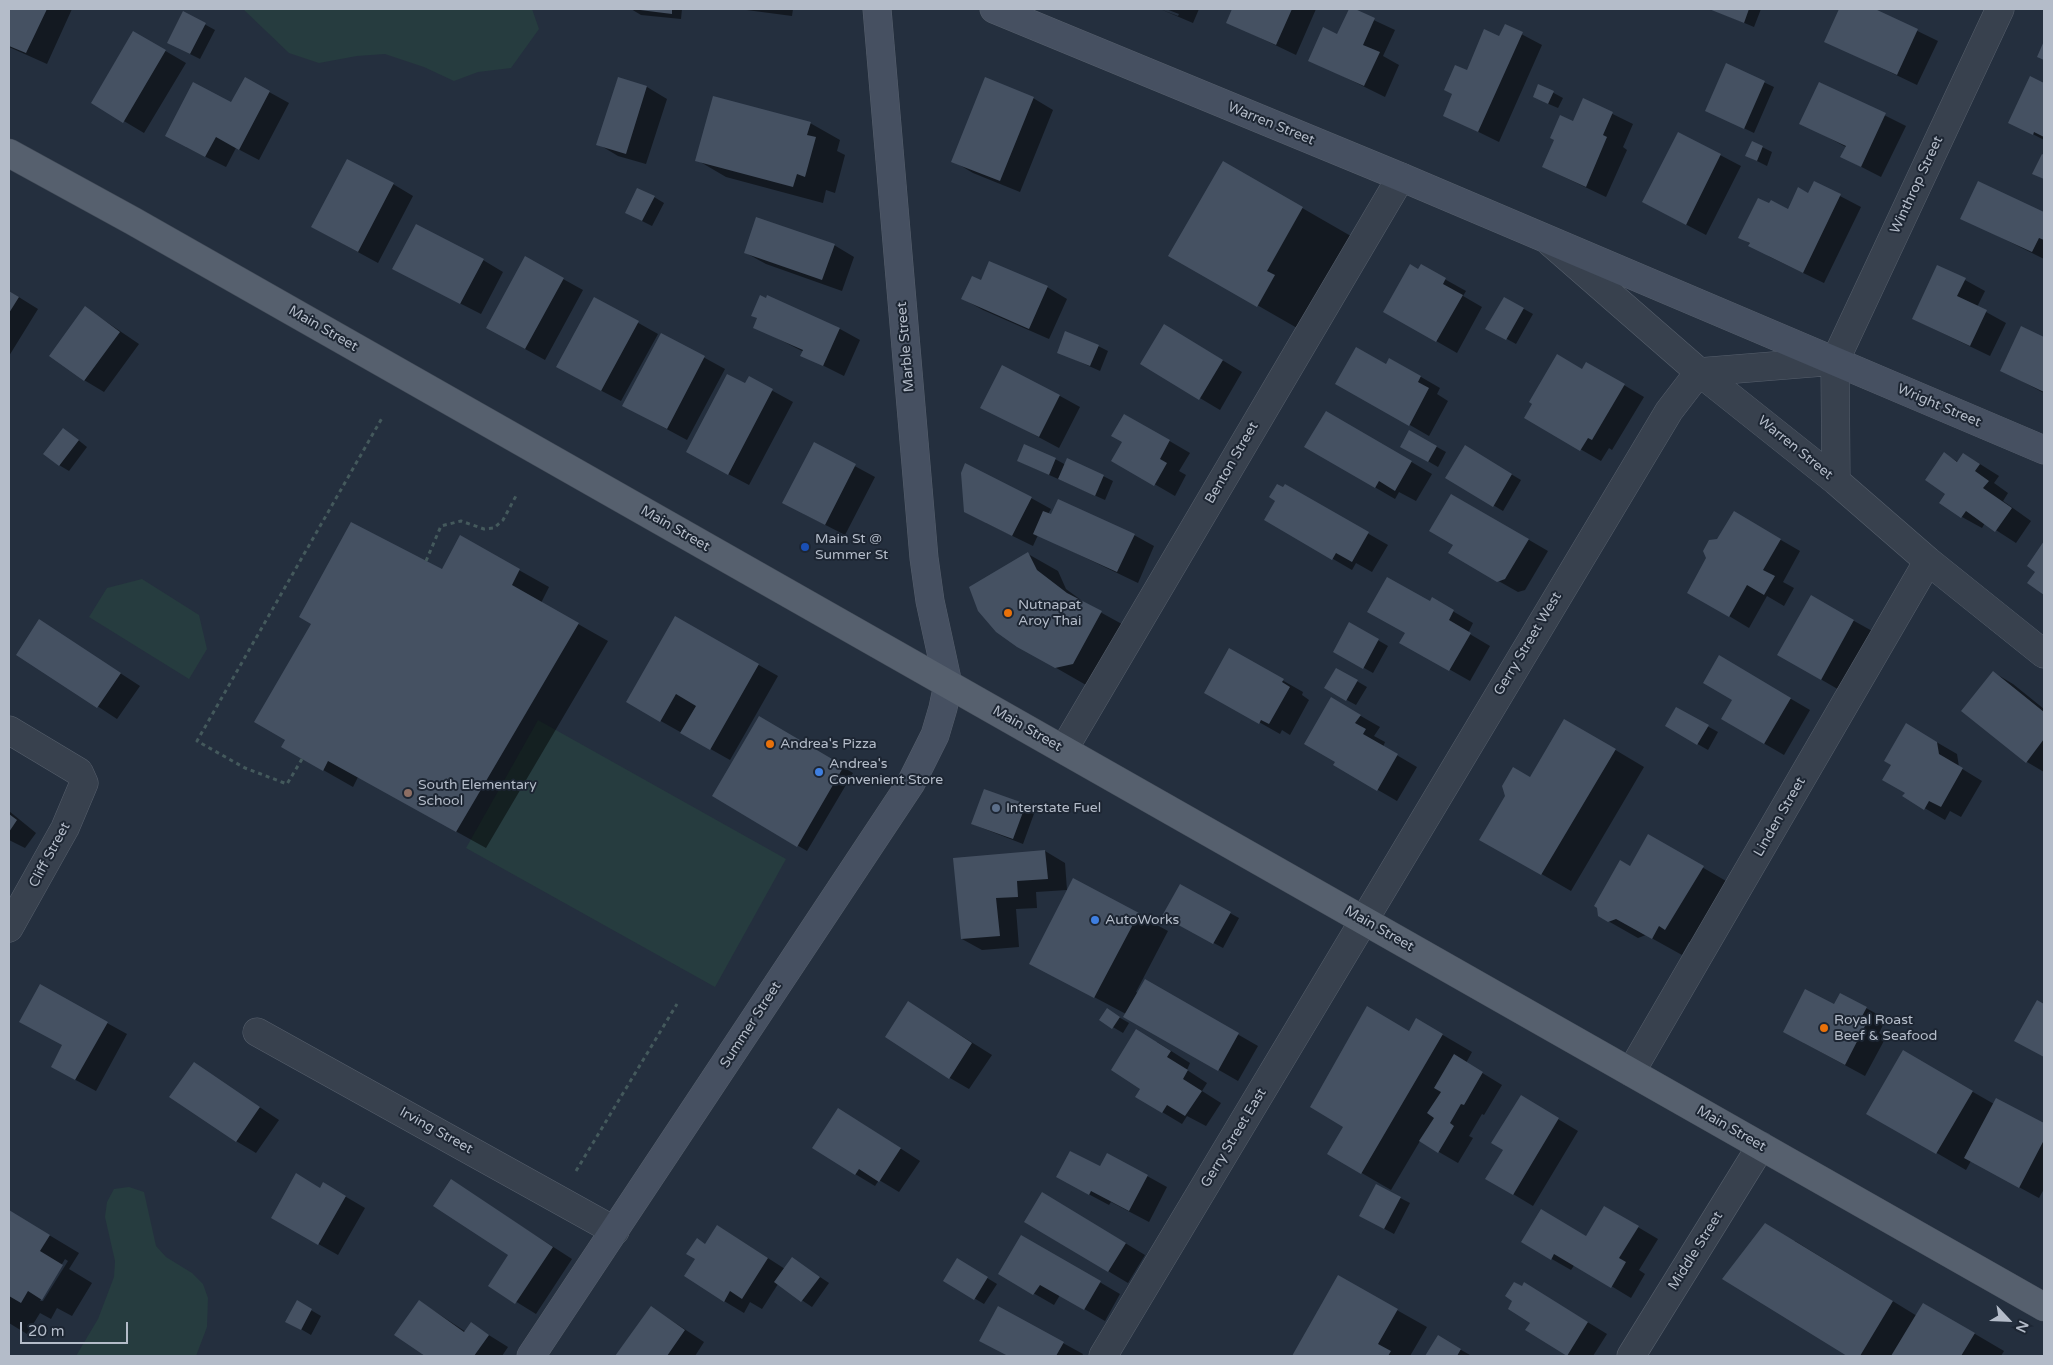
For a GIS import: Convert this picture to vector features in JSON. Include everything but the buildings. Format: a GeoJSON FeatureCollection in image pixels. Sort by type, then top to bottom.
{"type":"FeatureCollection","features":[{"type":"Feature","properties":{"kind":"main road","name":"Marble Street"},"geometry":{"type":"LineString","coordinates":[[877,9],[924,558],[930,601],[948,684]]}},
{"type":"Feature","properties":{"kind":"main road","name":"Warren Street"},"geometry":{"type":"LineString","coordinates":[[994,9],[1400,176],[1834,361]]}},
{"type":"Feature","properties":{"kind":"main road","name":"Main Street"},"geometry":{"type":"LineString","coordinates":[[9,153],[133,221],[2044,1307]]}},
{"type":"Feature","properties":{"kind":"main road","name":"Wright Street"},"geometry":{"type":"LineString","coordinates":[[1834,361],[2044,450]]}},
{"type":"Feature","properties":{"kind":"main road","name":"Summer Street"},"geometry":{"type":"LineString","coordinates":[[531,1356],[911,783],[935,735],[948,684]]}},
{"type":"Feature","properties":{"kind":"street","name":"Winthrop Street"},"geometry":{"type":"LineString","coordinates":[[1836,481],[1834,361],[2000,9]]}},
{"type":"Feature","properties":{"kind":"street","name":"Benton Street"},"geometry":{"type":"LineString","coordinates":[[1064,749],[1400,176]]}},
{"type":"Feature","properties":{"kind":"street","name":"Warren Street"},"geometry":{"type":"LineString","coordinates":[[1547,240],[1698,372],[1836,481],[1928,561],[2044,654]]}},
{"type":"Feature","properties":{"kind":"street"},"geometry":{"type":"LineString","coordinates":[[1698,372],[1834,361]]}},
{"type":"Feature","properties":{"kind":"street","name":"Gerry Street West"},"geometry":{"type":"LineString","coordinates":[[1365,921],[1668,411],[1698,372]]}},
{"type":"Feature","properties":{"kind":"street","name":"Linden Street"},"geometry":{"type":"LineString","coordinates":[[1631,1072],[1928,561]]}},
{"type":"Feature","properties":{"kind":"street","name":"Cliff Street"},"geometry":{"type":"LineString","coordinates":[[9,730],[79,772],[84,780],[82,794],[9,928]]}},
{"type":"Feature","properties":{"kind":"street","name":"Gerry Street East"},"geometry":{"type":"LineString","coordinates":[[1104,1356],[1365,921]]}},
{"type":"Feature","properties":{"kind":"street","name":"Irving Street"},"geometry":{"type":"LineString","coordinates":[[257,1032],[615,1231]]}},
{"type":"Feature","properties":{"kind":"street","name":"Middle Street"},"geometry":{"type":"LineString","coordinates":[[1632,1356],[1762,1146]]}},
{"type":"Feature","properties":{"kind":"path"},"geometry":{"type":"LineString","coordinates":[[302,759],[287,784],[245,768],[197,741],[382,418]]}},
{"type":"Feature","properties":{"kind":"path"},"geometry":{"type":"LineString","coordinates":[[426,561],[441,526],[461,521],[484,529],[494,528],[503,520],[518,494]]}},
{"type":"Feature","properties":{"kind":"path"},"geometry":{"type":"LineString","coordinates":[[559,1200],[677,1004]]}},
{"type":"Feature","properties":{"kind":"green space"},"geometry":{"type":"Polygon","coordinates":[[[243,9],[532,9],[539,29],[511,68],[478,72],[454,81],[424,67],[385,54],[357,56],[319,63],[289,53],[243,9]]]}},
{"type":"Feature","properties":{"kind":"green space"},"geometry":{"type":"Polygon","coordinates":[[[142,579],[199,615],[207,649],[189,679],[89,617],[107,588],[142,579]]]}},
{"type":"Feature","properties":{"kind":"green space"},"geometry":{"type":"Polygon","coordinates":[[[538,720],[786,859],[715,987],[466,848],[538,720]]]}},
{"type":"Feature","properties":{"kind":"green space"},"geometry":{"type":"Polygon","coordinates":[[[129,1187],[144,1192],[156,1246],[166,1257],[192,1273],[203,1284],[208,1298],[207,1327],[196,1356],[76,1356],[98,1319],[114,1277],[115,1261],[105,1217],[107,1202],[114,1189],[129,1187]]]}},
{"type":"Feature","properties":{"kind":"place","name":"Main St @ Summer St"},"geometry":{"type":"Point","coordinates":[805,547]}},
{"type":"Feature","properties":{"kind":"place","name":"Nutnapat Aroy Thai"},"geometry":{"type":"Point","coordinates":[1008,613]}},
{"type":"Feature","properties":{"kind":"place","name":"Andrea's Pizza"},"geometry":{"type":"Point","coordinates":[770,744]}},
{"type":"Feature","properties":{"kind":"place","name":"Andrea's Convenient Store"},"geometry":{"type":"Point","coordinates":[819,772]}},
{"type":"Feature","properties":{"kind":"place","name":"South Elementary School"},"geometry":{"type":"Point","coordinates":[408,793]}},
{"type":"Feature","properties":{"kind":"place","name":"Interstate Fuel"},"geometry":{"type":"Point","coordinates":[996,808]}},
{"type":"Feature","properties":{"kind":"place","name":"AutoWorks"},"geometry":{"type":"Point","coordinates":[1095,920]}},
{"type":"Feature","properties":{"kind":"place","name":"Royal Roast Beef & Seafood"},"geometry":{"type":"Point","coordinates":[1824,1028]}}]}
